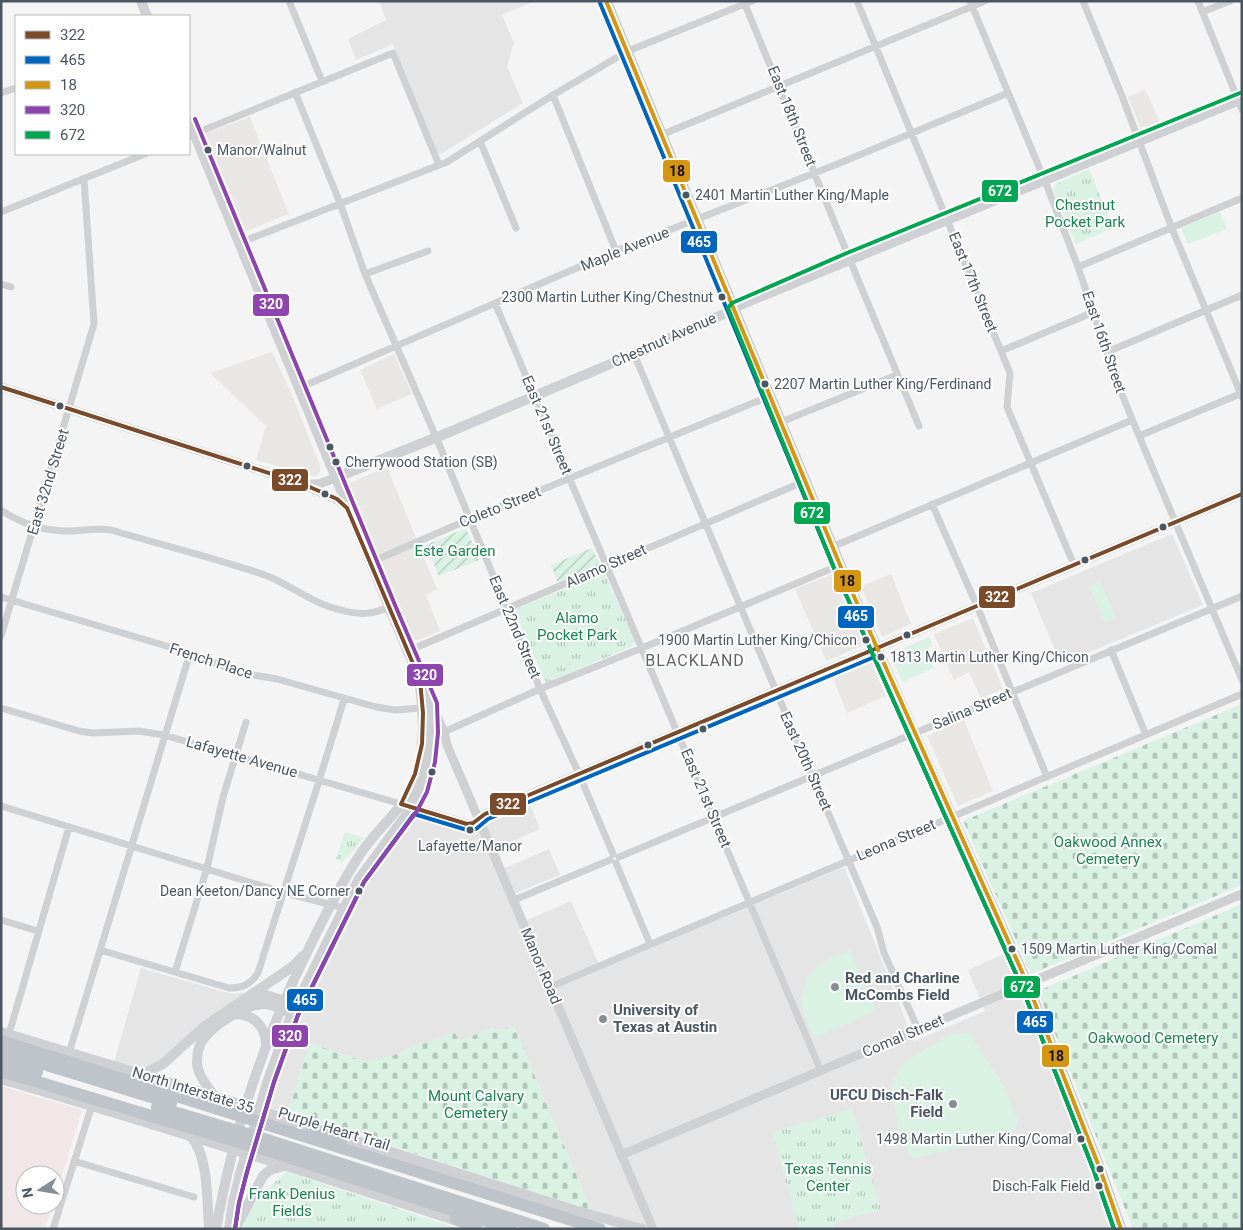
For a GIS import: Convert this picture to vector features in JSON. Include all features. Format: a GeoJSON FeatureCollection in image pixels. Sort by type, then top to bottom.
{"type":"FeatureCollection","features":[{"type":"Feature","properties":{"kind":"highway","name":"Purple Heart Trail"},"geometry":{"type":"LineString","coordinates":[[4,1036],[600,1229]]}},
{"type":"Feature","properties":{"kind":"highway","name":"Purple Heart Trail"},"geometry":{"type":"LineString","coordinates":[[1,1052],[571,1229]]}},
{"type":"Feature","properties":{"kind":"highway","name":"Purple Heart Trail"},"geometry":{"type":"LineString","coordinates":[[1,1061],[164,1109],[230,1124]]}},
{"type":"Feature","properties":{"kind":"highway"},"geometry":{"type":"LineString","coordinates":[[1,1070],[256,1147],[511,1229]]}},
{"type":"Feature","properties":{"kind":"highway"},"geometry":{"type":"LineString","coordinates":[[15,1083],[164,1109]]}},
{"type":"Feature","properties":{"kind":"highway"},"geometry":{"type":"LineString","coordinates":[[312,1127],[342,1142],[363,1149],[429,1184]]}},
{"type":"Feature","properties":{"kind":"highway","name":"Purple Heart Trail"},"geometry":{"type":"LineString","coordinates":[[262,1134],[276,1143],[544,1229]]}},
{"type":"Feature","properties":{"kind":"highway"},"geometry":{"type":"LineString","coordinates":[[276,1143],[478,1228]]}},
{"type":"Feature","properties":{"kind":"main road"},"geometry":{"type":"LineString","coordinates":[[141,1],[147,15]]}},
{"type":"Feature","properties":{"kind":"main road"},"geometry":{"type":"LineString","coordinates":[[606,1],[840,565],[1027,983],[1100,1169],[1121,1229]]}},
{"type":"Feature","properties":{"kind":"main road","name":"Chestnut Avenue"},"geometry":{"type":"LineString","coordinates":[[335,478],[436,438],[634,354],[849,259],[948,220],[1138,140],[1240,103]]}},
{"type":"Feature","properties":{"kind":"main road"},"geometry":{"type":"LineString","coordinates":[[191,135],[239,242],[347,508],[420,680],[432,733],[429,761],[421,790],[412,807],[370,862],[344,908],[294,1009],[268,1080],[241,1170],[229,1229]]}},
{"type":"Feature","properties":{"kind":"main road"},"geometry":{"type":"LineString","coordinates":[[216,1229],[229,1168],[266,1047],[283,1004],[310,945],[359,855],[401,804],[412,786],[420,760],[427,706]]}},
{"type":"Feature","properties":{"kind":"main road"},"geometry":{"type":"LineString","coordinates":[[143,1074],[163,1064],[205,1026],[300,960],[310,945]]}},
{"type":"Feature","properties":{"kind":"main road"},"geometry":{"type":"LineString","coordinates":[[246,998],[266,995],[294,1009]]}},
{"type":"Feature","properties":{"kind":"main road"},"geometry":{"type":"LineString","coordinates":[[216,1097],[202,1078],[197,1064],[198,1050],[202,1042],[211,1030],[235,1014],[252,1006],[283,1004]]}},
{"type":"Feature","properties":{"kind":"main road"},"geometry":{"type":"LineString","coordinates":[[235,1014],[244,1014],[255,1019],[264,1031],[266,1047]]}},
{"type":"Feature","properties":{"kind":"main road","name":"North Interstate 35"},"geometry":{"type":"LineString","coordinates":[[4,1036],[143,1074],[574,1210],[642,1229]]}},
{"type":"Feature","properties":{"kind":"main road"},"geometry":{"type":"LineString","coordinates":[[1,1079],[92,1105],[333,1180],[478,1228]]}},
{"type":"Feature","properties":{"kind":"main road"},"geometry":{"type":"LineString","coordinates":[[191,1136],[197,1144],[202,1160],[209,1229]]}},
{"type":"Feature","properties":{"kind":"main road"},"geometry":{"type":"LineString","coordinates":[[235,1229],[263,1176],[270,1170],[284,1166]]}},
{"type":"Feature","properties":{"kind":"street"},"geometry":{"type":"LineString","coordinates":[[289,1],[322,81]]}},
{"type":"Feature","properties":{"kind":"street","name":"East 17th Street"},"geometry":{"type":"LineString","coordinates":[[857,1],[1010,373],[1007,407],[1074,565]]}},
{"type":"Feature","properties":{"kind":"street"},"geometry":{"type":"LineString","coordinates":[[661,135],[780,87],[972,4],[985,1]]}},
{"type":"Feature","properties":{"kind":"street"},"geometry":{"type":"LineString","coordinates":[[1083,1],[1171,226],[1241,394],[1138,436]]}},
{"type":"Feature","properties":{"kind":"street"},"geometry":{"type":"LineString","coordinates":[[1198,1],[1240,103]]}},
{"type":"Feature","properties":{"kind":"street"},"geometry":{"type":"LineString","coordinates":[[1202,12],[1230,1]]}},
{"type":"Feature","properties":{"kind":"street"},"geometry":{"type":"LineString","coordinates":[[239,242],[439,165],[553,95],[628,52],[747,2]]}},
{"type":"Feature","properties":{"kind":"street","name":"East 18th Street"},"geometry":{"type":"LineString","coordinates":[[747,2],[849,259],[919,426]]}},
{"type":"Feature","properties":{"kind":"street","name":"East 16th Street"},"geometry":{"type":"LineString","coordinates":[[972,4],[1078,267],[1138,436],[1242,680]]}},
{"type":"Feature","properties":{"kind":"street"},"geometry":{"type":"LineString","coordinates":[[191,135],[393,53],[439,165]]}},
{"type":"Feature","properties":{"kind":"street"},"geometry":{"type":"LineString","coordinates":[[1,94],[15,88]]}},
{"type":"Feature","properties":{"kind":"street","name":"East 22nd Street"},"geometry":{"type":"LineString","coordinates":[[295,92],[340,203],[365,274],[650,944]]}},
{"type":"Feature","properties":{"kind":"street","name":"Maple Avenue"},"geometry":{"type":"LineString","coordinates":[[299,388],[616,251],[815,173],[1008,93]]}},
{"type":"Feature","properties":{"kind":"street"},"geometry":{"type":"LineString","coordinates":[[553,95],[616,251]]}},
{"type":"Feature","properties":{"kind":"street"},"geometry":{"type":"LineString","coordinates":[[480,141],[516,228]]}},
{"type":"Feature","properties":{"kind":"street"},"geometry":{"type":"LineString","coordinates":[[1,212],[143,155]]}},
{"type":"Feature","properties":{"kind":"street","name":"East 32nd Street"},"geometry":{"type":"LineString","coordinates":[[1,636],[94,324],[84,179]]}},
{"type":"Feature","properties":{"kind":"street"},"geometry":{"type":"LineString","coordinates":[[1078,267],[1171,226],[1242,198]]}},
{"type":"Feature","properties":{"kind":"street"},"geometry":{"type":"LineString","coordinates":[[365,274],[428,251]]}},
{"type":"Feature","properties":{"kind":"street"},"geometry":{"type":"LineString","coordinates":[[1,284],[11,287]]}},
{"type":"Feature","properties":{"kind":"street"},"geometry":{"type":"LineString","coordinates":[[1107,352],[1242,295]]}},
{"type":"Feature","properties":{"kind":"street","name":"East 21st Street"},"geometry":{"type":"LineString","coordinates":[[495,304],[821,1071]]}},
{"type":"Feature","properties":{"kind":"street"},"geometry":{"type":"LineString","coordinates":[[1001,351],[1094,312]]}},
{"type":"Feature","properties":{"kind":"street","name":"East 20th Street"},"geometry":{"type":"LineString","coordinates":[[634,354],[877,927],[884,953],[918,1029]]}},
{"type":"Feature","properties":{"kind":"street"},"geometry":{"type":"LineString","coordinates":[[781,422],[897,375]]}},
{"type":"Feature","properties":{"kind":"street"},"geometry":{"type":"LineString","coordinates":[[1,387],[302,484],[337,499],[347,508]]}},
{"type":"Feature","properties":{"kind":"street","name":"Coleto Street"},"geometry":{"type":"LineString","coordinates":[[371,562],[470,519],[770,396]]}},
{"type":"Feature","properties":{"kind":"street"},"geometry":{"type":"LineString","coordinates":[[832,546],[1132,420]]}},
{"type":"Feature","properties":{"kind":"street"},"geometry":{"type":"LineString","coordinates":[[302,484],[319,484],[335,478]]}},
{"type":"Feature","properties":{"kind":"street","name":"Alamo Street"},"geometry":{"type":"LineString","coordinates":[[408,651],[804,481]]}},
{"type":"Feature","properties":{"kind":"street"},"geometry":{"type":"LineString","coordinates":[[479,819],[485,814],[1242,494]]}},
{"type":"Feature","properties":{"kind":"street"},"geometry":{"type":"LineString","coordinates":[[932,504],[1046,776]]}},
{"type":"Feature","properties":{"kind":"street"},"geometry":{"type":"LineString","coordinates":[[1,510],[20,521],[34,526],[61,531],[100,528],[111,530],[266,576],[292,587],[317,602],[339,610],[374,614],[389,607]]}},
{"type":"Feature","properties":{"kind":"street"},"geometry":{"type":"LineString","coordinates":[[444,732],[540,689],[840,565]]}},
{"type":"Feature","properties":{"kind":"street","name":"Salina Street"},"geometry":{"type":"LineString","coordinates":[[514,900],[1242,596]]}},
{"type":"Feature","properties":{"kind":"street","name":"French Place"},"geometry":{"type":"LineString","coordinates":[[1,597],[190,653],[241,672],[277,679],[344,699],[387,709],[427,706]]}},
{"type":"Feature","properties":{"kind":"street"},"geometry":{"type":"LineString","coordinates":[[1111,650],[1146,735]]}},
{"type":"Feature","properties":{"kind":"street"},"geometry":{"type":"LineString","coordinates":[[70,1053],[190,653]]}},
{"type":"Feature","properties":{"kind":"street","name":"Leona Street"},"geometry":{"type":"LineString","coordinates":[[550,987],[1242,694]]}},
{"type":"Feature","properties":{"kind":"street"},"geometry":{"type":"LineString","coordinates":[[100,950],[229,988],[239,988],[253,980],[258,973],[344,699]]}},
{"type":"Feature","properties":{"kind":"street","name":"Manor Road"},"geometry":{"type":"LineString","coordinates":[[427,706],[444,732],[447,745],[653,1229]]}},
{"type":"Feature","properties":{"kind":"street","name":"Lafayette Avenue"},"geometry":{"type":"LineString","coordinates":[[1,708],[80,731],[93,733],[139,731],[164,735],[467,824],[479,819]]}},
{"type":"Feature","properties":{"kind":"street"},"geometry":{"type":"LineString","coordinates":[[175,972],[207,868],[223,797],[246,722]]}},
{"type":"Feature","properties":{"kind":"street"},"geometry":{"type":"LineString","coordinates":[[1,806],[282,892],[344,908]]}},
{"type":"Feature","properties":{"kind":"street"},"geometry":{"type":"LineString","coordinates":[[4,1036],[70,827]]}},
{"type":"Feature","properties":{"kind":"street","name":"Comal Street"},"geometry":{"type":"LineString","coordinates":[[621,1155],[1242,894]]}},
{"type":"Feature","properties":{"kind":"street"},"geometry":{"type":"LineString","coordinates":[[1,920],[38,931]]}},
{"type":"Feature","properties":{"kind":"street"},"geometry":{"type":"LineString","coordinates":[[53,1229],[92,1105]]}},
{"type":"Feature","properties":{"kind":"street"},"geometry":{"type":"LineString","coordinates":[[74,1160],[194,1197]]}},
{"type":"Feature","properties":{"kind":"shaded area"},"geometry":{"type":"Polygon","coordinates":[[[379,1],[535,1],[502,15],[514,43],[507,67],[523,103],[441,154],[437,153],[393,44],[356,60],[348,39],[386,20],[379,1]]]}},
{"type":"Feature","properties":{"kind":"shaded area"},"geometry":{"type":"Polygon","coordinates":[[[1145,89],[1160,122],[1148,127],[1140,127],[1128,97],[1145,89]]]}},
{"type":"Feature","properties":{"kind":"shaded area"},"geometry":{"type":"Polygon","coordinates":[[[250,117],[289,214],[244,232],[204,134],[250,117]]]}},
{"type":"Feature","properties":{"kind":"shaded area"},"geometry":{"type":"Polygon","coordinates":[[[272,352],[293,397],[320,466],[320,472],[316,477],[256,460],[266,426],[210,373],[272,352]]]}},
{"type":"Feature","properties":{"kind":"shaded area"},"geometry":{"type":"Polygon","coordinates":[[[394,354],[412,394],[377,409],[360,370],[394,354]]]}},
{"type":"Feature","properties":{"kind":"shaded area"},"geometry":{"type":"Polygon","coordinates":[[[387,467],[437,589],[426,595],[440,631],[413,642],[347,484],[387,467]]]}},
{"type":"Feature","properties":{"kind":"shaded area"},"geometry":{"type":"Polygon","coordinates":[[[1172,534],[1203,605],[1061,664],[1031,593],[1172,534]]]}},
{"type":"Feature","properties":{"kind":"shaded area"},"geometry":{"type":"Polygon","coordinates":[[[835,573],[863,641],[860,642],[862,646],[826,661],[795,589],[835,573]]]}},
{"type":"Feature","properties":{"kind":"shaded area"},"geometry":{"type":"Polygon","coordinates":[[[891,574],[911,624],[882,637],[861,586],[891,574]]]}},
{"type":"Feature","properties":{"kind":"shaded area"},"geometry":{"type":"Polygon","coordinates":[[[973,618],[1003,689],[981,698],[969,672],[954,680],[934,634],[973,618]]]}},
{"type":"Feature","properties":{"kind":"shaded area"},"geometry":{"type":"Polygon","coordinates":[[[871,662],[886,696],[847,713],[833,678],[871,662]]]}},
{"type":"Feature","properties":{"kind":"shaded area"},"geometry":{"type":"Polygon","coordinates":[[[964,720],[993,791],[958,806],[927,736],[964,720]]]}},
{"type":"Feature","properties":{"kind":"shaded area","name":"University of Texas at Austin"},"geometry":{"type":"Polygon","coordinates":[[[530,804],[540,829],[497,848],[505,868],[549,849],[560,875],[516,893],[527,920],[571,901],[601,969],[844,867],[914,1041],[985,1011],[968,970],[1004,954],[1089,1164],[1093,1166],[1117,1229],[659,1229],[591,1210],[514,1027],[495,1031],[493,1028],[459,1041],[454,1033],[409,1047],[407,1050],[392,1056],[366,1062],[310,1043],[288,1113],[270,1108],[307,1003],[351,914],[369,879],[417,817],[475,835],[489,821],[530,804]]]}},
{"type":"Feature","properties":{"kind":"shaded area"},"geometry":{"type":"Polygon","coordinates":[[[141,968],[224,992],[244,993],[207,1020],[158,1064],[150,1068],[136,1068],[114,1062],[141,968]]]}},
{"type":"Feature","properties":{"kind":"shaded area"},"geometry":{"type":"Polygon","coordinates":[[[1,1086],[82,1110],[65,1165],[15,1165],[15,1215],[50,1215],[45,1229],[1,1229],[1,1086]]]}},
{"type":"Feature","properties":{"kind":"green space","name":"Chestnut Pocket Park"},"geometry":{"type":"Polygon","coordinates":[[[1089,169],[1113,228],[1076,244],[1053,189],[1056,184],[1089,169]]]}},
{"type":"Feature","properties":{"kind":"green space"},"geometry":{"type":"Polygon","coordinates":[[[1220,212],[1227,229],[1188,244],[1181,228],[1220,212]]]}},
{"type":"Feature","properties":{"kind":"green space","name":"Este Garden"},"geometry":{"type":"Polygon","coordinates":[[[466,528],[479,560],[439,576],[426,545],[466,528]]]}},
{"type":"Feature","properties":{"kind":"green space"},"geometry":{"type":"Polygon","coordinates":[[[592,548],[600,565],[558,583],[551,565],[592,548]]]}},
{"type":"Feature","properties":{"kind":"green space","name":"Alamo Pocket Park"},"geometry":{"type":"Polygon","coordinates":[[[604,573],[635,641],[633,646],[546,683],[514,610],[604,573]]]}},
{"type":"Feature","properties":{"kind":"green space"},"geometry":{"type":"Polygon","coordinates":[[[1100,581],[1116,618],[1105,623],[1089,586],[1100,581]]]}},
{"type":"Feature","properties":{"kind":"green space"},"geometry":{"type":"Polygon","coordinates":[[[929,637],[933,646],[926,649],[934,668],[902,682],[890,654],[929,637]]]}},
{"type":"Feature","properties":{"kind":"green space","name":"Oakwood Annex Cemetery"},"geometry":{"type":"Polygon","coordinates":[[[1242,704],[1242,885],[1031,974],[963,821],[1242,704]]]}},
{"type":"Feature","properties":{"kind":"green space"},"geometry":{"type":"Polygon","coordinates":[[[345,832],[364,838],[342,862],[336,859],[345,832]]]}},
{"type":"Feature","properties":{"kind":"green space","name":"Oakwood Cemetery"},"geometry":{"type":"Polygon","coordinates":[[[1242,904],[1242,1229],[1133,1229],[1038,991],[1242,904]]]}},
{"type":"Feature","properties":{"kind":"green space","name":"Red and Charline McCombs Field"},"geometry":{"type":"Polygon","coordinates":[[[850,950],[874,1008],[871,1013],[814,1038],[802,1008],[802,998],[808,976],[821,963],[850,950]]]}},
{"type":"Feature","properties":{"kind":"green space","name":"Mount Calvary Cemetery"},"geometry":{"type":"Polygon","coordinates":[[[514,1027],[591,1210],[288,1113],[310,1043],[366,1062],[392,1056],[407,1050],[409,1047],[455,1033],[459,1041],[493,1028],[495,1031],[514,1027]]]}},
{"type":"Feature","properties":{"kind":"green space","name":"UFCU Disch-Falk Field"},"geometry":{"type":"Polygon","coordinates":[[[972,1033],[975,1043],[1004,1086],[1018,1121],[1014,1131],[982,1143],[913,1158],[901,1140],[891,1086],[902,1064],[949,1035],[972,1033]]]}},
{"type":"Feature","properties":{"kind":"green space","name":"Texas Tennis Center"},"geometry":{"type":"Polygon","coordinates":[[[852,1109],[881,1210],[834,1222],[835,1227],[830,1229],[799,1229],[772,1132],[852,1109]]]}},
{"type":"Feature","properties":{"kind":"green space","name":"Frank Denius Fields"},"geometry":{"type":"Polygon","coordinates":[[[287,1172],[460,1229],[243,1229],[254,1203],[287,1172]]]}},
{"type":"Feature","properties":{"kind":"green space"},"geometry":{"type":"Polygon","coordinates":[[[1059,1176],[1065,1180],[1066,1186],[1061,1192],[1050,1194],[1045,1189],[1046,1181],[1059,1176]]]}},
{"type":"Feature","properties":{"kind":"transit line","name":"18"},"geometry":{"type":"LineString","coordinates":[[606,1],[840,565],[1027,983],[1100,1169],[1121,1229]]}},
{"type":"Feature","properties":{"kind":"transit line","name":"465"},"geometry":{"type":"LineString","coordinates":[[600,3],[834,568],[1021,985],[1094,1171],[1114,1229]]}},
{"type":"Feature","properties":{"kind":"transit line","name":"672"},"geometry":{"type":"LineString","coordinates":[[1114,1229],[1094,1171],[1021,985],[834,568],[728,308],[732,303],[847,253],[1240,93]]}},
{"type":"Feature","properties":{"kind":"transit line","name":"320"},"geometry":{"type":"LineString","coordinates":[[195,119],[437,703],[438,733],[435,762],[427,792],[417,811],[364,882],[298,1015],[274,1082],[247,1172],[235,1229]]}},
{"type":"Feature","properties":{"kind":"transit line","name":"322"},"geometry":{"type":"LineString","coordinates":[[1,387],[303,484],[337,499],[347,508],[420,680],[423,713],[422,744],[415,774],[401,804],[467,824],[473,823],[485,814],[529,795],[1242,494]]}},
{"type":"Feature","properties":{"kind":"transit line","name":"465"},"geometry":{"type":"LineString","coordinates":[[235,1229],[247,1172],[274,1082],[298,1015],[364,882],[414,814],[467,830],[476,829],[488,819],[879,655]]}},
{"type":"Feature","properties":{"kind":"place","name":"Manor/Walnut"},"geometry":{"type":"Point","coordinates":[208,150]}},
{"type":"Feature","properties":{"kind":"place","name":"2401 Martin Luther King/Maple"},"geometry":{"type":"Point","coordinates":[686,195]}},
{"type":"Feature","properties":{"kind":"place","name":"2300 Martin Luther King/Chestnut"},"geometry":{"type":"Point","coordinates":[722,297]}},
{"type":"Feature","properties":{"kind":"place","name":"2207 Martin Luther King/Ferdinand"},"geometry":{"type":"Point","coordinates":[765,384]}},
{"type":"Feature","properties":{"kind":"place","name":"Cherrywood Station (SB)"},"geometry":{"type":"Point","coordinates":[336,462]}},
{"type":"Feature","properties":{"kind":"place","name":"1900 Martin Luther King/Chicon"},"geometry":{"type":"Point","coordinates":[866,640]}},
{"type":"Feature","properties":{"kind":"place","name":"1813 Martin Luther King/Chicon"},"geometry":{"type":"Point","coordinates":[881,657]}},
{"type":"Feature","properties":{"kind":"place","name":"Lafayette/Manor"},"geometry":{"type":"Point","coordinates":[470,830]}},
{"type":"Feature","properties":{"kind":"place","name":"Dean Keeton/Dancy NE Corner"},"geometry":{"type":"Point","coordinates":[359,891]}},
{"type":"Feature","properties":{"kind":"place","name":"1509 Martin Luther King/Comal"},"geometry":{"type":"Point","coordinates":[1012,949]}},
{"type":"Feature","properties":{"kind":"place","name":"Red and Charline McCombs Field"},"geometry":{"type":"Point","coordinates":[835,987]}},
{"type":"Feature","properties":{"kind":"place","name":"University of Texas at Austin"},"geometry":{"type":"Point","coordinates":[603,1019]}},
{"type":"Feature","properties":{"kind":"place","name":"UFCU Disch-Falk Field"},"geometry":{"type":"Point","coordinates":[953,1104]}},
{"type":"Feature","properties":{"kind":"place","name":"1498 Martin Luther King/Comal"},"geometry":{"type":"Point","coordinates":[1081,1139]}},
{"type":"Feature","properties":{"kind":"place","name":"Disch-Falk Field"},"geometry":{"type":"Point","coordinates":[1099,1186]}},
{"type":"Feature","properties":{"kind":"district","name":"BLACKLAND"},"geometry":{"type":"Point","coordinates":[695,660]}}]}
